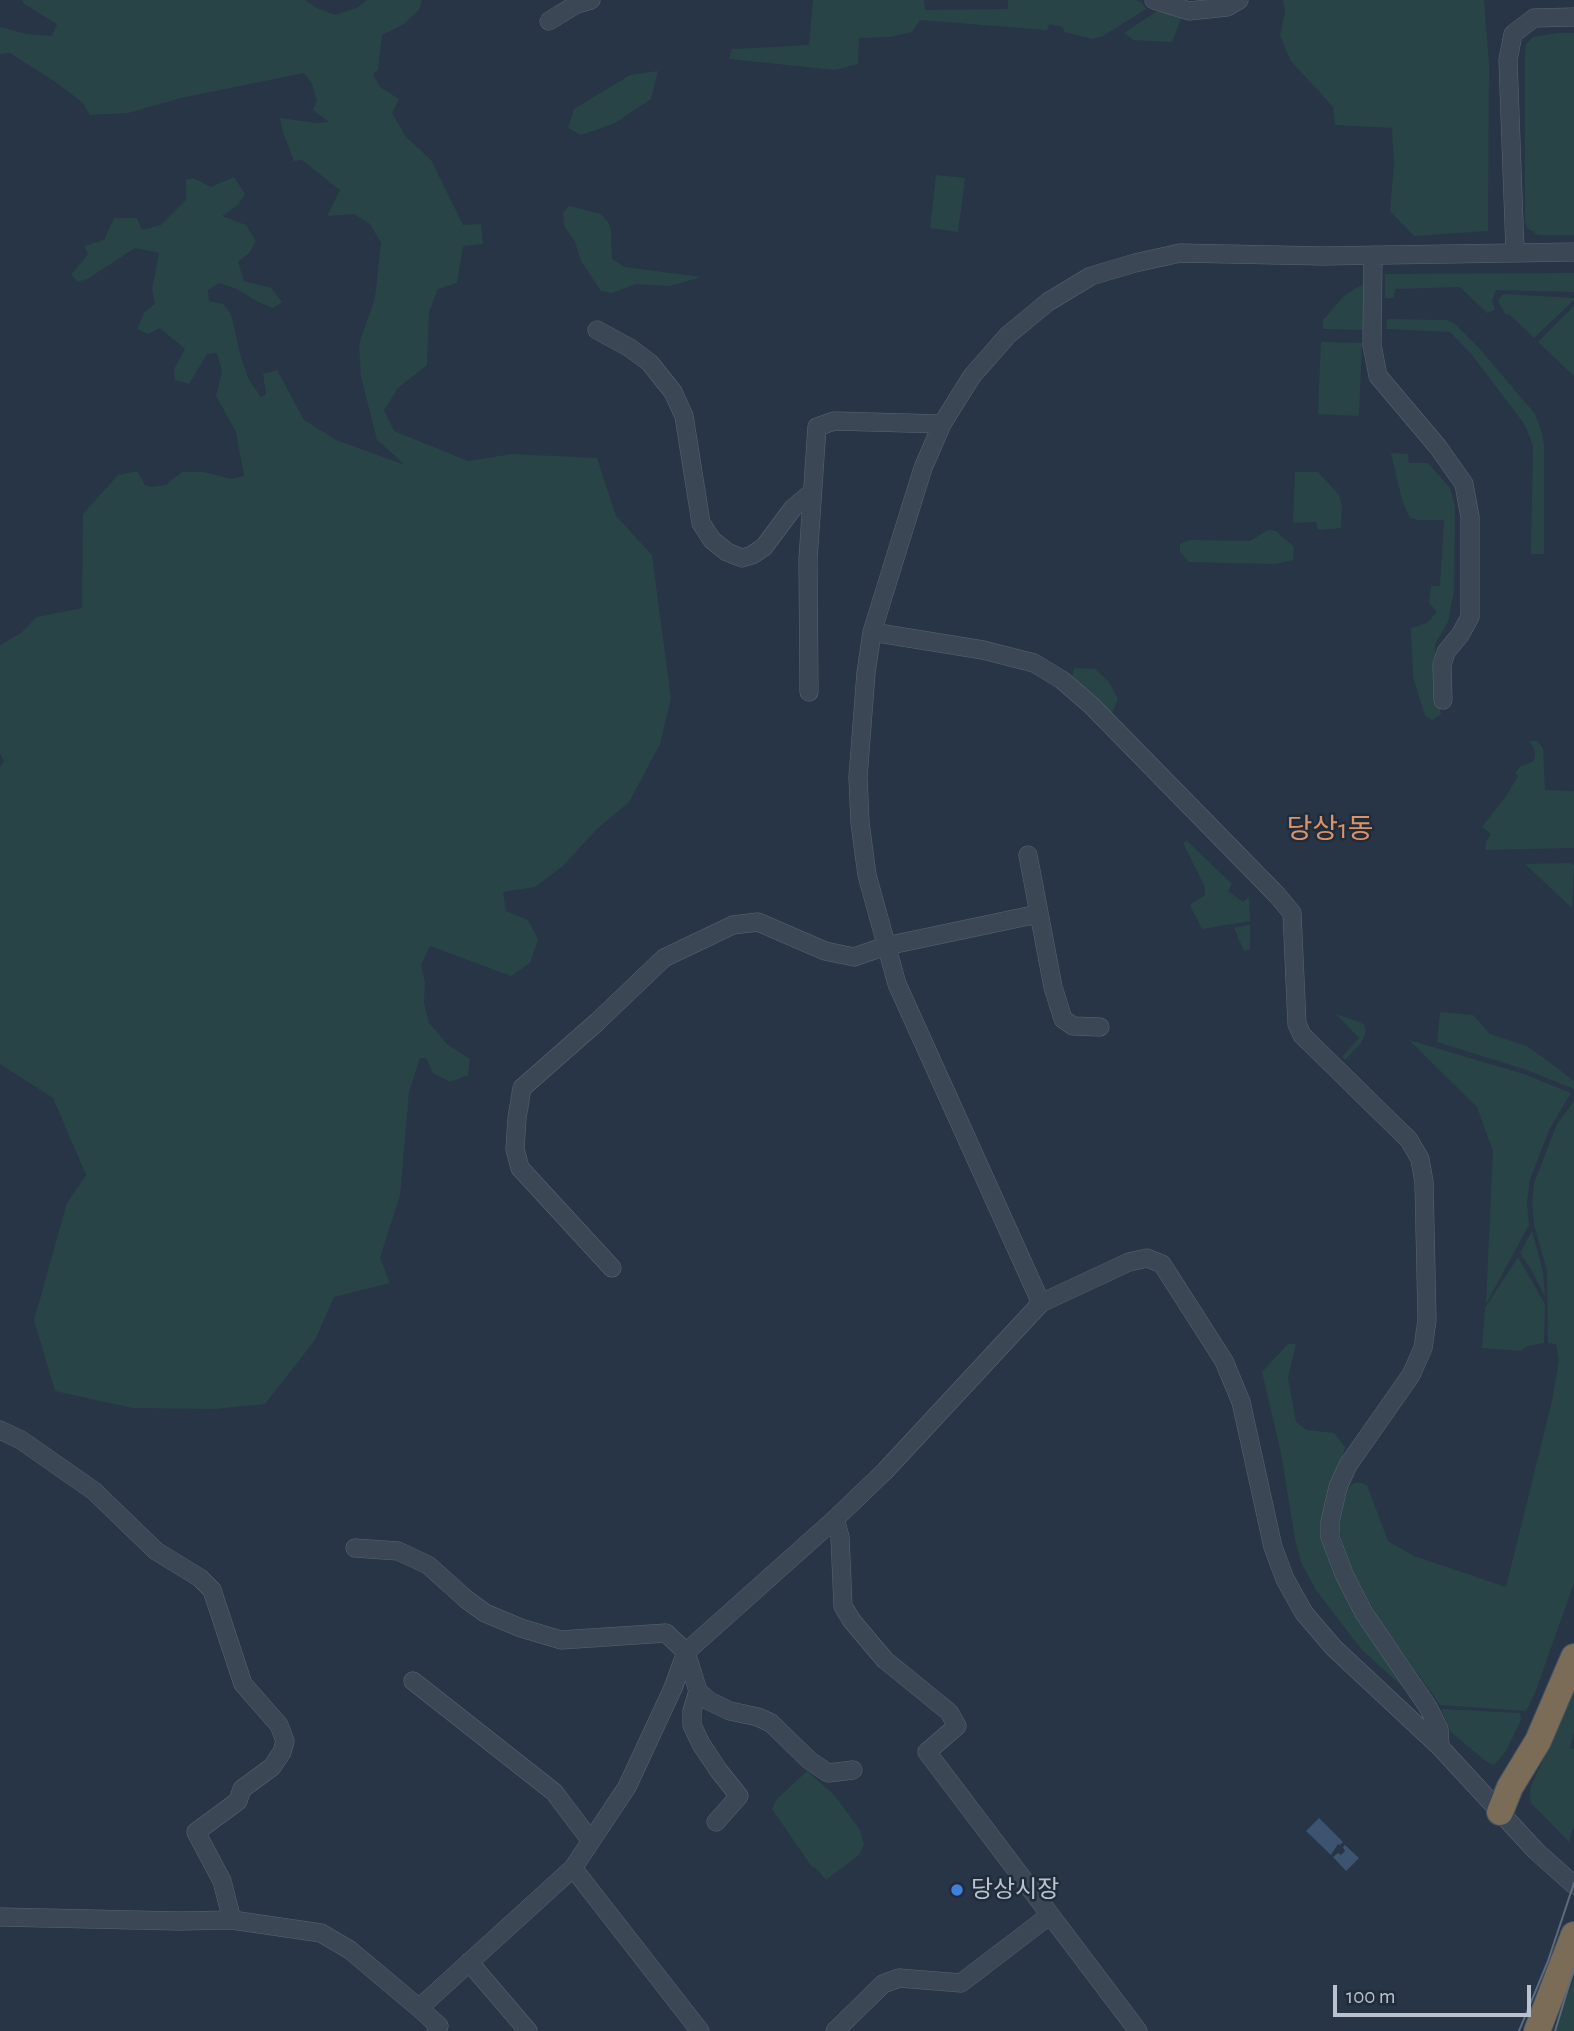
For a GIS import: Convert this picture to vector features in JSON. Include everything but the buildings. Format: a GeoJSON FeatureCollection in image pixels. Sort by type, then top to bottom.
{"type":"FeatureCollection","features":[{"type":"Feature","properties":{"kind":"highway"},"geometry":{"type":"LineString","coordinates":[[1500,1812],[1510,1787],[1538,1741],[1574,1657]]}},
{"type":"Feature","properties":{"kind":"highway"},"geometry":{"type":"LineString","coordinates":[[1537,2031],[1574,1935]]}},
{"type":"Feature","properties":{"kind":"street"},"geometry":{"type":"LineString","coordinates":[[549,22],[577,4],[591,0]]}},
{"type":"Feature","properties":{"kind":"street"},"geometry":{"type":"LineString","coordinates":[[1154,0],[1189,11],[1227,7],[1239,0]]}},
{"type":"Feature","properties":{"kind":"street"},"geometry":{"type":"LineString","coordinates":[[1515,251],[1508,60],[1513,34],[1534,9],[1574,17]]}},
{"type":"Feature","properties":{"kind":"street"},"geometry":{"type":"LineString","coordinates":[[1041,1303],[897,985],[867,875],[860,822],[858,777],[861,727],[872,632],[923,468],[942,424],[972,376],[1007,335],[1048,302],[1091,276],[1135,263],[1180,253],[1373,255],[1574,252]]}},
{"type":"Feature","properties":{"kind":"street"},"geometry":{"type":"LineString","coordinates":[[1373,255],[1373,345],[1378,376],[1438,447],[1464,484],[1470,517],[1470,617],[1446,652],[1441,665],[1443,700]]}},
{"type":"Feature","properties":{"kind":"street"},"geometry":{"type":"LineString","coordinates":[[597,330],[630,348],[650,363],[673,392],[684,416],[701,523],[712,540],[727,552],[742,558],[764,547],[793,508],[811,492]]}},
{"type":"Feature","properties":{"kind":"street"},"geometry":{"type":"LineString","coordinates":[[809,692],[808,559],[817,427],[834,421],[942,424]]}},
{"type":"Feature","properties":{"kind":"street"},"geometry":{"type":"LineString","coordinates":[[872,632],[983,650],[1034,663],[1062,680],[1092,706],[1293,913],[1297,1024],[1303,1035],[1409,1140],[1420,1158],[1424,1182],[1427,1320],[1423,1348],[1411,1375],[1348,1465],[1338,1487],[1330,1537],[1344,1574],[1364,1613],[1428,1707],[1439,1730],[1440,1747]]}},
{"type":"Feature","properties":{"kind":"street"},"geometry":{"type":"LineString","coordinates":[[1028,855],[1053,987],[1063,1019],[1073,1026],[1100,1027]]}},
{"type":"Feature","properties":{"kind":"street"},"geometry":{"type":"LineString","coordinates":[[612,1268],[520,1168],[515,1149],[522,1088],[664,958],[733,925],[758,922],[825,951],[854,957],[886,946],[1038,914]]}},
{"type":"Feature","properties":{"kind":"street"},"geometry":{"type":"LineString","coordinates":[[419,2008],[573,1868],[627,1787],[673,1688],[686,1652],[835,1519],[938,1416],[1041,1303],[1129,1262],[1147,1258],[1163,1264],[1224,1361],[1241,1402],[1273,1548],[1285,1580],[1304,1613],[1334,1648],[1440,1747],[1536,1851],[1574,1885]]}},
{"type":"Feature","properties":{"kind":"street"},"geometry":{"type":"LineString","coordinates":[[0,1430],[21,1440],[94,1491],[156,1551],[200,1578],[212,1590],[243,1685],[279,1725],[285,1741],[282,1752],[272,1767],[242,1789],[238,1801],[196,1832],[222,1881],[232,1920]]}},
{"type":"Feature","properties":{"kind":"street"},"geometry":{"type":"LineString","coordinates":[[835,1519],[840,1537],[843,1606],[852,1621],[885,1660],[949,1712],[957,1726],[927,1752],[1138,2031]]}},
{"type":"Feature","properties":{"kind":"street"},"geometry":{"type":"LineString","coordinates":[[355,1548],[398,1551],[428,1565],[485,1613],[561,1640],[666,1633],[686,1652],[698,1690],[709,1701],[730,1711],[758,1717],[771,1723],[809,1760],[828,1773],[853,1770]]}},
{"type":"Feature","properties":{"kind":"street"},"geometry":{"type":"LineString","coordinates":[[413,1681],[554,1792],[591,1840]]}},
{"type":"Feature","properties":{"kind":"street"},"geometry":{"type":"LineString","coordinates":[[698,1690],[692,1711],[692,1725],[701,1744],[739,1796],[716,1822]]}},
{"type":"Feature","properties":{"kind":"street"},"geometry":{"type":"LineString","coordinates":[[573,1868],[700,2031]]}},
{"type":"Feature","properties":{"kind":"street"},"geometry":{"type":"LineString","coordinates":[[835,2031],[883,1984],[899,1978],[961,1983],[1050,1915]]}},
{"type":"Feature","properties":{"kind":"street"},"geometry":{"type":"LineString","coordinates":[[0,1917],[232,1920],[321,1933],[350,1950],[419,2008],[439,2026],[436,2031]]}},
{"type":"Feature","properties":{"kind":"street"},"geometry":{"type":"LineString","coordinates":[[469,1962],[528,2031]]}},
{"type":"Feature","properties":{"kind":"green space"},"geometry":{"type":"Polygon","coordinates":[[[22,0],[305,0],[335,15],[357,8],[367,0],[422,0],[419,10],[404,24],[382,35],[378,70],[373,74],[380,87],[399,99],[392,113],[406,137],[431,160],[463,225],[481,224],[483,244],[463,246],[457,283],[438,289],[429,312],[427,365],[398,388],[384,410],[394,431],[468,461],[512,454],[597,458],[616,516],[652,555],[671,699],[660,744],[629,802],[596,830],[563,866],[535,887],[503,892],[506,911],[528,920],[538,939],[530,963],[511,976],[430,946],[421,965],[425,982],[424,1003],[429,1023],[448,1045],[470,1059],[468,1075],[450,1082],[433,1073],[426,1058],[420,1058],[409,1092],[400,1195],[380,1258],[390,1283],[334,1297],[315,1340],[265,1404],[215,1409],[132,1408],[55,1391],[34,1320],[67,1203],[86,1175],[53,1098],[0,1064],[0,767],[4,761],[0,753],[0,645],[21,633],[37,617],[82,608],[83,514],[118,475],[137,471],[145,485],[151,487],[166,485],[182,472],[203,472],[231,479],[244,476],[236,432],[216,396],[222,371],[217,353],[207,354],[189,384],[175,380],[174,369],[185,349],[160,328],[148,334],[137,329],[144,313],[155,304],[152,289],[159,253],[135,248],[89,278],[78,282],[71,275],[88,254],[84,246],[104,240],[114,218],[137,218],[142,230],[161,225],[186,200],[186,180],[193,178],[211,187],[234,177],[245,194],[238,205],[222,216],[246,225],[256,241],[250,252],[238,262],[244,281],[271,288],[282,302],[273,308],[237,289],[219,283],[208,290],[209,301],[223,304],[231,314],[249,380],[261,397],[266,394],[263,374],[277,370],[304,420],[336,440],[405,465],[377,440],[361,377],[359,344],[375,298],[381,243],[370,224],[354,214],[327,216],[340,190],[302,160],[294,161],[280,118],[329,122],[313,110],[317,101],[312,84],[304,73],[181,98],[128,113],[90,115],[82,102],[54,81],[10,53],[0,54],[0,27],[26,34],[52,36],[57,24],[24,4],[22,0]]]}},
{"type":"Feature","properties":{"kind":"green space"},"geometry":{"type":"Polygon","coordinates":[[[813,0],[924,0],[925,10],[1008,9],[1008,0],[1136,0],[1146,9],[1103,36],[1093,39],[1064,32],[1063,27],[1049,24],[1047,30],[920,20],[912,32],[890,37],[859,38],[858,64],[835,70],[729,59],[732,49],[809,45],[813,0]]]}},
{"type":"Feature","properties":{"kind":"green space"},"geometry":{"type":"Polygon","coordinates":[[[1283,0],[1484,0],[1489,64],[1488,231],[1414,236],[1390,211],[1394,165],[1392,128],[1335,125],[1333,107],[1290,60],[1280,35],[1285,12],[1283,0]]]}},
{"type":"Feature","properties":{"kind":"green space"},"geometry":{"type":"Polygon","coordinates":[[[1157,11],[1182,17],[1172,42],[1133,40],[1124,33],[1157,11]]]}},
{"type":"Feature","properties":{"kind":"green space"},"geometry":{"type":"Polygon","coordinates":[[[1574,33],[1574,235],[1538,235],[1527,228],[1525,222],[1525,52],[1526,44],[1533,37],[1574,33]]]}},
{"type":"Feature","properties":{"kind":"green space"},"geometry":{"type":"Polygon","coordinates":[[[658,71],[651,99],[613,124],[581,135],[568,128],[574,109],[630,75],[658,71]]]}},
{"type":"Feature","properties":{"kind":"green space"},"geometry":{"type":"Polygon","coordinates":[[[936,175],[965,178],[958,232],[930,228],[936,175]]]}},
{"type":"Feature","properties":{"kind":"green space"},"geometry":{"type":"Polygon","coordinates":[[[569,206],[601,214],[611,230],[612,259],[625,267],[701,277],[670,286],[636,284],[612,293],[601,291],[581,261],[575,242],[564,226],[563,213],[569,206]]]}},
{"type":"Feature","properties":{"kind":"green space"},"geometry":{"type":"Polygon","coordinates":[[[1574,273],[1574,292],[1496,290],[1492,301],[1495,310],[1487,313],[1460,287],[1396,289],[1393,298],[1385,298],[1385,274],[1574,273]]]}},
{"type":"Feature","properties":{"kind":"green space"},"geometry":{"type":"Polygon","coordinates":[[[1365,283],[1364,330],[1323,329],[1323,320],[1345,295],[1365,283]]]}},
{"type":"Feature","properties":{"kind":"green space"},"geometry":{"type":"Polygon","coordinates":[[[1503,294],[1574,300],[1534,338],[1510,315],[1505,314],[1498,301],[1503,294]]]}},
{"type":"Feature","properties":{"kind":"green space"},"geometry":{"type":"Polygon","coordinates":[[[1574,306],[1574,376],[1538,342],[1574,306]]]}},
{"type":"Feature","properties":{"kind":"green space"},"geometry":{"type":"Polygon","coordinates":[[[1387,319],[1447,320],[1455,324],[1535,414],[1544,445],[1544,554],[1531,554],[1533,445],[1525,425],[1472,355],[1450,332],[1386,329],[1387,319]]]}},
{"type":"Feature","properties":{"kind":"green space"},"geometry":{"type":"Polygon","coordinates":[[[1321,342],[1362,343],[1359,416],[1318,414],[1321,342]]]}},
{"type":"Feature","properties":{"kind":"green space"},"geometry":{"type":"Polygon","coordinates":[[[1391,453],[1408,454],[1409,463],[1428,463],[1450,488],[1455,506],[1454,591],[1448,622],[1435,644],[1436,697],[1441,714],[1432,720],[1425,716],[1413,677],[1411,628],[1427,623],[1437,612],[1429,603],[1431,586],[1440,586],[1444,520],[1410,518],[1402,500],[1391,453]]]}},
{"type":"Feature","properties":{"kind":"green space"},"geometry":{"type":"Polygon","coordinates":[[[1295,472],[1318,472],[1339,495],[1342,506],[1341,528],[1318,530],[1316,522],[1293,523],[1295,472]]]}},
{"type":"Feature","properties":{"kind":"green space"},"geometry":{"type":"Polygon","coordinates":[[[1268,530],[1276,531],[1294,547],[1293,560],[1275,564],[1189,562],[1180,552],[1180,544],[1190,540],[1250,541],[1268,530]]]}},
{"type":"Feature","properties":{"kind":"green space"},"geometry":{"type":"Polygon","coordinates":[[[1074,668],[1095,669],[1109,682],[1118,699],[1113,711],[1106,715],[1072,678],[1074,668]]]}},
{"type":"Feature","properties":{"kind":"green space"},"geometry":{"type":"Polygon","coordinates":[[[1529,741],[1537,741],[1543,748],[1545,790],[1574,791],[1574,848],[1485,850],[1486,841],[1491,834],[1482,827],[1506,796],[1518,776],[1515,773],[1521,766],[1534,761],[1535,751],[1529,741]]]}},
{"type":"Feature","properties":{"kind":"green space"},"geometry":{"type":"Polygon","coordinates":[[[1187,841],[1232,884],[1228,891],[1243,902],[1249,897],[1250,921],[1202,929],[1190,905],[1205,895],[1205,887],[1183,843],[1187,841]]]}},
{"type":"Feature","properties":{"kind":"green space"},"geometry":{"type":"Polygon","coordinates":[[[1525,864],[1574,865],[1572,908],[1525,864]]]}},
{"type":"Feature","properties":{"kind":"green space"},"geometry":{"type":"Polygon","coordinates":[[[1250,925],[1250,949],[1244,951],[1234,928],[1250,925]]]}},
{"type":"Feature","properties":{"kind":"green space"},"geometry":{"type":"Polygon","coordinates":[[[1440,1012],[1473,1015],[1490,1034],[1527,1046],[1574,1081],[1574,1089],[1524,1069],[1437,1042],[1440,1012]]]}},
{"type":"Feature","properties":{"kind":"green space"},"geometry":{"type":"Polygon","coordinates":[[[1336,1014],[1360,1022],[1366,1031],[1361,1043],[1345,1060],[1342,1057],[1359,1038],[1336,1014]]]}},
{"type":"Feature","properties":{"kind":"green space"},"geometry":{"type":"Polygon","coordinates":[[[1409,1040],[1524,1074],[1571,1093],[1550,1128],[1530,1179],[1527,1202],[1529,1225],[1486,1304],[1493,1151],[1477,1107],[1409,1040]]]}},
{"type":"Feature","properties":{"kind":"green space"},"geometry":{"type":"Polygon","coordinates":[[[1574,1101],[1574,1583],[1535,1693],[1526,1711],[1440,1705],[1377,1616],[1346,1557],[1339,1529],[1345,1492],[1357,1482],[1367,1485],[1388,1541],[1414,1556],[1506,1587],[1552,1401],[1559,1360],[1556,1344],[1548,1343],[1547,1270],[1534,1225],[1534,1183],[1557,1124],[1574,1101]]]}},
{"type":"Feature","properties":{"kind":"green space"},"geometry":{"type":"Polygon","coordinates":[[[1532,1231],[1543,1272],[1545,1297],[1520,1253],[1532,1231]]]}},
{"type":"Feature","properties":{"kind":"green space"},"geometry":{"type":"Polygon","coordinates":[[[1518,1257],[1545,1304],[1544,1343],[1528,1346],[1520,1351],[1482,1348],[1485,1308],[1518,1257]]]}},
{"type":"Feature","properties":{"kind":"green space"},"geometry":{"type":"Polygon","coordinates":[[[1288,1344],[1296,1344],[1288,1378],[1296,1422],[1307,1430],[1334,1433],[1345,1447],[1324,1532],[1416,1699],[1361,1649],[1316,1590],[1301,1562],[1281,1453],[1262,1372],[1288,1344]]]}},
{"type":"Feature","properties":{"kind":"green space"},"geometry":{"type":"Polygon","coordinates":[[[1574,1693],[1574,1731],[1570,1748],[1574,1749],[1574,1825],[1569,1842],[1531,1803],[1530,1793],[1574,1693]]]}},
{"type":"Feature","properties":{"kind":"green space"},"geometry":{"type":"Polygon","coordinates":[[[1441,1709],[1520,1713],[1521,1720],[1506,1751],[1494,1765],[1451,1732],[1441,1709]]]}},
{"type":"Feature","properties":{"kind":"green space"},"geometry":{"type":"Polygon","coordinates":[[[807,1771],[835,1796],[860,1830],[864,1845],[859,1855],[826,1880],[812,1867],[772,1809],[776,1800],[807,1771]]]}},
{"type":"Feature","properties":{"kind":"green space"},"geometry":{"type":"Polygon","coordinates":[[[1574,1978],[1574,2031],[1554,2031],[1574,1978]]]}},
{"type":"Feature","properties":{"kind":"water"},"geometry":{"type":"Polygon","coordinates":[[[1319,1818],[1343,1842],[1338,1844],[1331,1855],[1306,1831],[1319,1818]]]}},
{"type":"Feature","properties":{"kind":"water"},"geometry":{"type":"Polygon","coordinates":[[[1345,1845],[1359,1858],[1346,1871],[1333,1857],[1345,1851],[1345,1845]]]}},
{"type":"Feature","properties":{"kind":"tram line"},"geometry":{"type":"LineString","coordinates":[[1519,2031],[1548,1961],[1574,1883]]}},
{"type":"Feature","properties":{"kind":"tram line"},"geometry":{"type":"LineString","coordinates":[[1555,2031],[1574,1969]]}},
{"type":"Feature","properties":{"kind":"place","name":"당상시장"},"geometry":{"type":"Point","coordinates":[957,1890]}},
{"type":"Feature","properties":{"kind":"district","name":"당상1동"},"geometry":{"type":"Point","coordinates":[1330,830]}}]}
